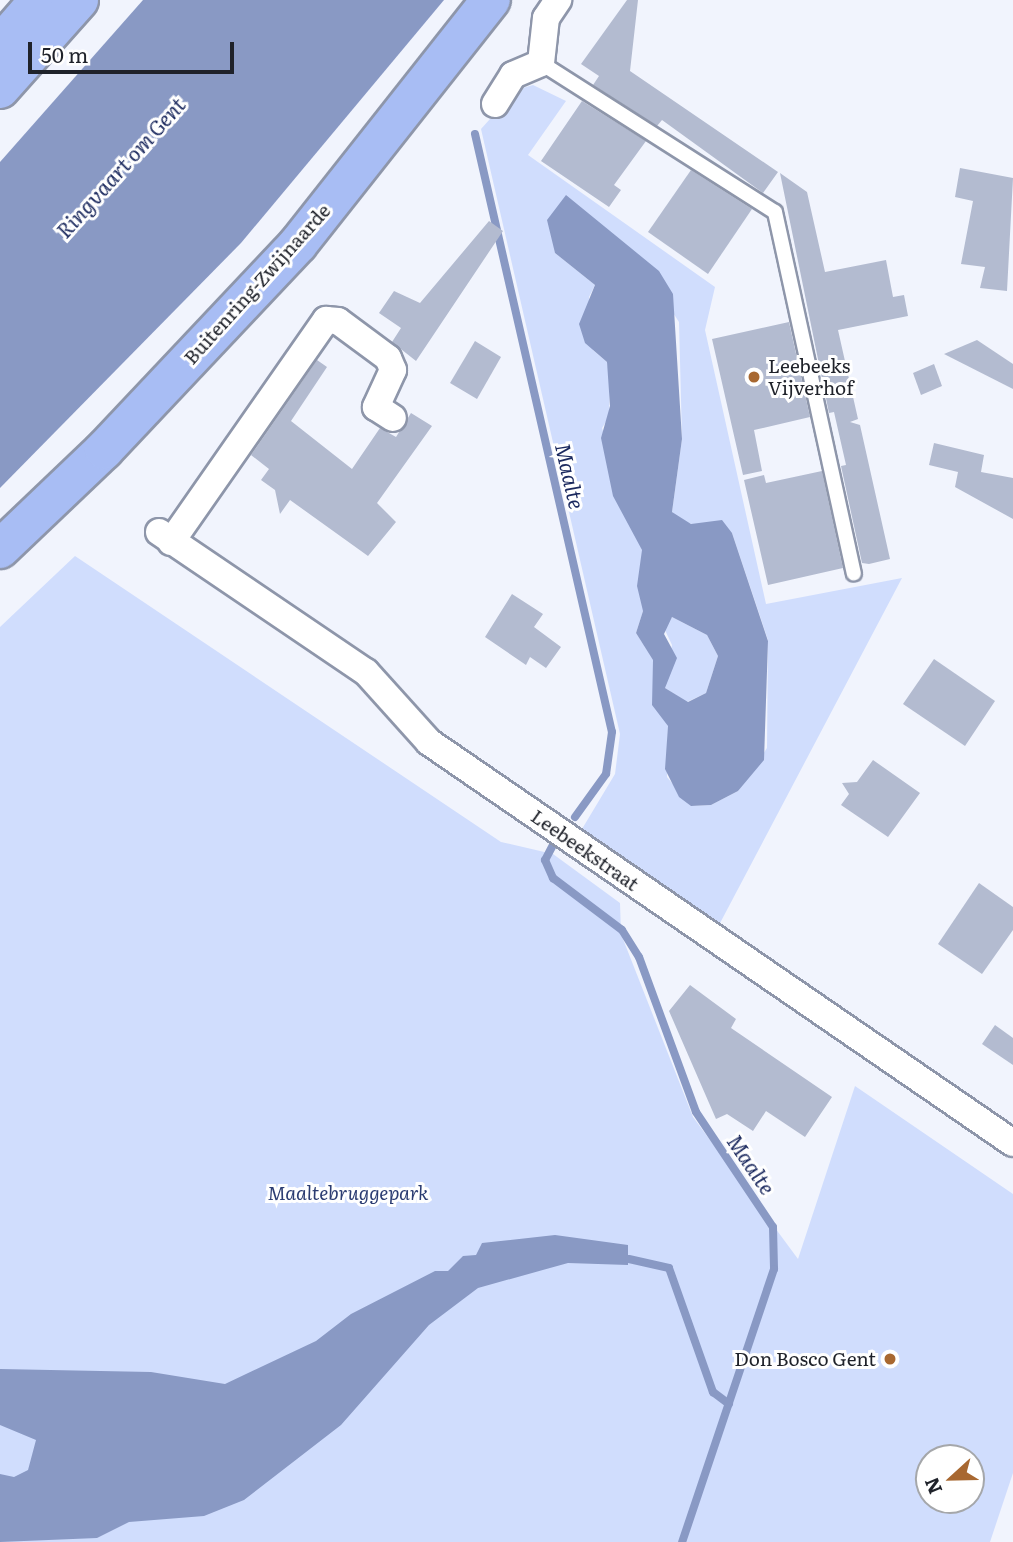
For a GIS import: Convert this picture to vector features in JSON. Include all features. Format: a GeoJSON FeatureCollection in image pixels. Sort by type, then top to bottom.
{"type":"FeatureCollection","features":[{"type":"Feature","properties":{"kind":"highway"},"geometry":{"type":"LineString","coordinates":[[0,44],[39,0]]}},
{"type":"Feature","properties":{"kind":"highway"},"geometry":{"type":"LineString","coordinates":[[0,89],[79,0]]}},
{"type":"Feature","properties":{"kind":"highway","name":"Buitenring-Zwijnaarde"},"geometry":{"type":"LineString","coordinates":[[0,549],[104,450],[298,244],[491,0]]}},
{"type":"Feature","properties":{"kind":"street"},"geometry":{"type":"LineString","coordinates":[[495,104],[513,75],[541,62],[546,18],[558,0]]}},
{"type":"Feature","properties":{"kind":"street","name":"Leebeekstraat"},"geometry":{"type":"LineString","coordinates":[[393,418],[376,407],[393,370],[387,358],[338,320],[327,320],[165,537],[366,672],[429,742],[1013,1143]]}},
{"type":"Feature","properties":{"kind":"lane"},"geometry":{"type":"LineString","coordinates":[[541,62],[775,212],[854,573]]}},
{"type":"Feature","properties":{"kind":"green space"},"geometry":{"type":"Polygon","coordinates":[[[533,85],[566,101],[528,155],[715,287],[705,330],[766,604],[902,578],[719,925],[582,829],[615,774],[620,734],[481,129],[516,90],[533,85]],[[604,229],[554,243],[555,253],[595,285],[589,297],[593,350],[607,362],[610,379],[609,417],[602,428],[642,550],[643,611],[636,633],[653,659],[653,693],[668,726],[667,777],[691,806],[711,805],[738,791],[767,748],[768,640],[732,533],[683,522],[672,512],[682,439],[679,322],[636,256],[604,229]]]}},
{"type":"Feature","properties":{"kind":"green space","name":"Maaltebruggepark"},"geometry":{"type":"Polygon","coordinates":[[[75,556],[501,842],[553,854],[620,903],[621,934],[693,1117],[798,1259],[855,1086],[1013,1194],[1013,1473],[990,1542],[0,1542],[0,627],[75,556]]]}},
{"type":"Feature","properties":{"kind":"green space"},"geometry":{"type":"Polygon","coordinates":[[[672,617],[707,635],[718,656],[706,693],[687,702],[665,688],[672,645],[664,628],[672,617]]]}},
{"type":"Feature","properties":{"kind":"water","name":"Ringvaart om Gent"},"geometry":{"type":"Polygon","coordinates":[[[143,0],[444,0],[241,243],[0,488],[0,162],[143,0]]]}},
{"type":"Feature","properties":{"kind":"water"},"geometry":{"type":"Polygon","coordinates":[[[566,195],[659,271],[673,294],[682,439],[672,512],[691,524],[722,520],[732,533],[768,641],[764,760],[738,791],[711,805],[691,806],[679,797],[665,769],[668,726],[652,705],[653,660],[636,633],[643,611],[637,586],[642,550],[613,496],[601,438],[610,406],[607,362],[585,343],[579,324],[595,285],[555,253],[547,220],[566,195]],[[672,617],[664,634],[677,658],[665,688],[688,702],[706,693],[718,656],[707,635],[672,617]]]}},
{"type":"Feature","properties":{"kind":"water"},"geometry":{"type":"Polygon","coordinates":[[[555,1235],[628,1245],[628,1265],[568,1263],[478,1288],[429,1325],[341,1425],[244,1500],[204,1516],[129,1522],[97,1538],[0,1542],[0,1474],[14,1477],[28,1470],[36,1440],[0,1425],[0,1369],[151,1372],[225,1384],[316,1341],[351,1314],[435,1271],[448,1271],[463,1256],[476,1255],[482,1243],[555,1235]]]}},
{"type":"Feature","properties":{"kind":"building"},"geometry":{"type":"Polygon","coordinates":[[[627,0],[638,0],[630,71],[778,172],[763,193],[662,120],[657,126],[593,85],[599,76],[581,64],[627,0]]]}},
{"type":"Feature","properties":{"kind":"building"},"geometry":{"type":"Polygon","coordinates":[[[582,101],[646,141],[614,185],[621,190],[609,207],[541,161],[582,101]]]}},
{"type":"Feature","properties":{"kind":"building"},"geometry":{"type":"Polygon","coordinates":[[[960,168],[1013,178],[1007,291],[980,288],[985,267],[961,264],[973,201],[955,197],[960,168]]]}},
{"type":"Feature","properties":{"kind":"building"},"geometry":{"type":"Polygon","coordinates":[[[691,170],[752,209],[708,274],[648,232],[691,170]]]}},
{"type":"Feature","properties":{"kind":"building"},"geometry":{"type":"Polygon","coordinates":[[[780,173],[807,192],[825,272],[886,260],[893,297],[904,295],[908,316],[838,330],[858,419],[850,422],[860,425],[890,559],[862,563],[841,466],[846,465],[834,412],[829,413],[780,173]]]}},
{"type":"Feature","properties":{"kind":"building"},"geometry":{"type":"Polygon","coordinates":[[[489,221],[503,231],[416,361],[392,342],[401,328],[379,313],[394,291],[420,303],[489,221]]]}},
{"type":"Feature","properties":{"kind":"building","name":"Leebeeks Vijverhof"},"geometry":{"type":"Polygon","coordinates":[[[789,322],[810,417],[754,430],[762,471],[743,475],[712,339],[789,322]]]}},
{"type":"Feature","properties":{"kind":"building"},"geometry":{"type":"Polygon","coordinates":[[[977,340],[1013,364],[1013,389],[944,354],[977,340]]]}},
{"type":"Feature","properties":{"kind":"building"},"geometry":{"type":"Polygon","coordinates":[[[475,341],[501,357],[477,399],[450,383],[475,341]]]}},
{"type":"Feature","properties":{"kind":"building"},"geometry":{"type":"Polygon","coordinates":[[[317,360],[327,367],[291,421],[352,469],[380,428],[396,437],[411,413],[432,426],[377,503],[396,522],[368,556],[290,500],[280,514],[275,490],[261,480],[269,469],[251,455],[317,360]]]}},
{"type":"Feature","properties":{"kind":"building"},"geometry":{"type":"Polygon","coordinates":[[[934,364],[942,386],[921,395],[913,373],[934,364]]]}},
{"type":"Feature","properties":{"kind":"building"},"geometry":{"type":"Polygon","coordinates":[[[934,443],[984,455],[981,472],[1013,478],[1013,519],[955,487],[958,472],[929,465],[934,443]]]}},
{"type":"Feature","properties":{"kind":"building"},"geometry":{"type":"Polygon","coordinates":[[[822,471],[843,568],[768,585],[744,480],[764,475],[766,483],[822,471]]]}},
{"type":"Feature","properties":{"kind":"building"},"geometry":{"type":"Polygon","coordinates":[[[512,594],[543,614],[534,627],[561,647],[546,668],[530,657],[526,665],[485,637],[512,594]]]}},
{"type":"Feature","properties":{"kind":"building"},"geometry":{"type":"Polygon","coordinates":[[[934,659],[995,701],[965,746],[903,704],[934,659]]]}},
{"type":"Feature","properties":{"kind":"building"},"geometry":{"type":"Polygon","coordinates":[[[873,760],[920,793],[888,837],[841,805],[849,794],[842,783],[857,782],[873,760]]]}},
{"type":"Feature","properties":{"kind":"building"},"geometry":{"type":"Polygon","coordinates":[[[979,883],[1013,907],[1013,930],[982,974],[938,944],[979,883]]]}},
{"type":"Feature","properties":{"kind":"building"},"geometry":{"type":"Polygon","coordinates":[[[690,985],[736,1019],[731,1028],[832,1097],[805,1137],[766,1111],[753,1131],[727,1114],[716,1119],[669,1011],[690,985]]]}},
{"type":"Feature","properties":{"kind":"building"},"geometry":{"type":"Polygon","coordinates":[[[995,1025],[1013,1038],[1013,1065],[982,1044],[995,1025]]]}},
{"type":"Feature","properties":{"kind":"waterway","name":"Maalte"},"geometry":{"type":"LineString","coordinates":[[475,134],[612,732],[606,774],[575,817]]}},
{"type":"Feature","properties":{"kind":"waterway","name":"Maalte"},"geometry":{"type":"LineString","coordinates":[[553,845],[545,860],[553,878],[622,930],[639,957],[696,1112],[773,1227],[774,1269],[682,1542]]}},
{"type":"Feature","properties":{"kind":"waterway"},"geometry":{"type":"LineString","coordinates":[[629,1259],[669,1268],[713,1392],[729,1404]]}},
{"type":"Feature","properties":{"kind":"place","name":"Leebeeks Vijverhof"},"geometry":{"type":"Point","coordinates":[754,377]}},
{"type":"Feature","properties":{"kind":"place","name":"Don Bosco Gent"},"geometry":{"type":"Point","coordinates":[890,1359]}}]}
